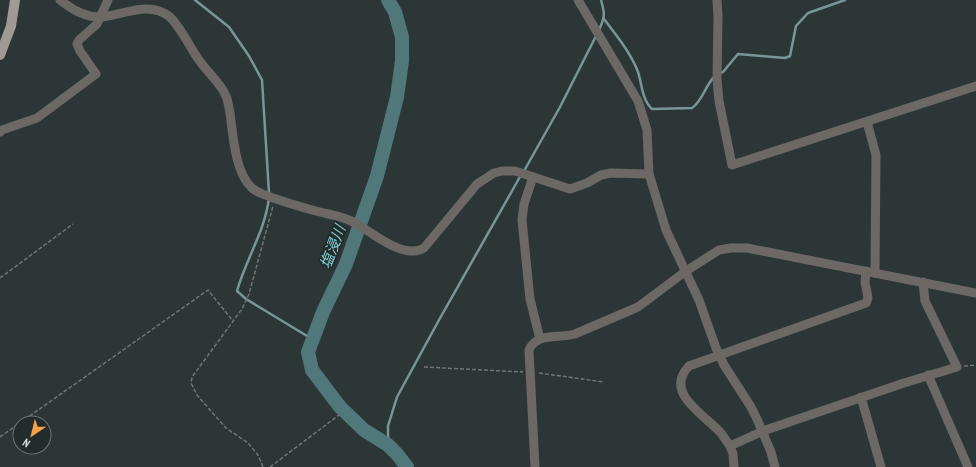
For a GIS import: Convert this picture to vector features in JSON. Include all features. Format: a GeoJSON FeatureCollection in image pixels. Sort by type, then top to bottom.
{"type":"FeatureCollection","features":[{"type":"Feature","properties":{"kind":"main road"},"geometry":{"type":"LineString","coordinates":[[0,55],[11,26],[15,0]]}},
{"type":"Feature","properties":{"kind":"street"},"geometry":{"type":"LineString","coordinates":[[60,0],[81,13],[100,17],[133,9],[151,8],[160,11],[169,17],[178,26],[199,61],[226,96],[238,162],[247,182],[252,188],[260,193],[276,199],[352,221],[396,248],[409,251],[418,251],[424,248],[477,184],[494,172],[515,171],[532,178],[570,189],[587,183],[601,175],[611,173],[649,174]]}},
{"type":"Feature","properties":{"kind":"street"},"geometry":{"type":"LineString","coordinates":[[0,132],[37,118],[96,74],[80,51],[77,44],[97,24],[108,0]]}},
{"type":"Feature","properties":{"kind":"street"},"geometry":{"type":"LineString","coordinates":[[578,0],[634,95],[644,117],[647,130],[649,174],[666,230],[699,300],[719,355],[751,407],[763,431],[775,467]]}},
{"type":"Feature","properties":{"kind":"street"},"geometry":{"type":"LineString","coordinates":[[716,0],[718,17],[717,75],[719,102],[732,164],[976,86]]}},
{"type":"Feature","properties":{"kind":"street"},"geometry":{"type":"LineString","coordinates":[[734,467],[733,454],[730,446],[721,433],[689,403],[683,393],[680,381],[684,372],[689,366],[866,303],[868,298],[865,282],[870,272],[876,155],[867,122]]}},
{"type":"Feature","properties":{"kind":"street"},"geometry":{"type":"LineString","coordinates":[[532,178],[524,204],[522,220],[530,299],[540,339]]}},
{"type":"Feature","properties":{"kind":"street"},"geometry":{"type":"LineString","coordinates":[[535,467],[529,350],[535,341],[570,335],[628,312],[638,307],[686,271],[719,250],[747,248],[976,293]]}},
{"type":"Feature","properties":{"kind":"street"},"geometry":{"type":"LineString","coordinates":[[730,446],[763,431],[861,397],[957,367],[925,301],[923,282]]}},
{"type":"Feature","properties":{"kind":"street"},"geometry":{"type":"LineString","coordinates":[[928,375],[968,467]]}},
{"type":"Feature","properties":{"kind":"street"},"geometry":{"type":"LineString","coordinates":[[861,397],[881,467]]}},
{"type":"Feature","properties":{"kind":"path"},"geometry":{"type":"LineString","coordinates":[[264,467],[258,455],[248,443],[226,428],[197,395],[192,382],[192,377],[242,309],[249,294],[276,199]]}},
{"type":"Feature","properties":{"kind":"path"},"geometry":{"type":"LineString","coordinates":[[0,278],[73,224]]}},
{"type":"Feature","properties":{"kind":"path"},"geometry":{"type":"LineString","coordinates":[[0,437],[208,290],[233,321]]}},
{"type":"Feature","properties":{"kind":"path"},"geometry":{"type":"LineString","coordinates":[[957,367],[976,365]]}},
{"type":"Feature","properties":{"kind":"path"},"geometry":{"type":"LineString","coordinates":[[424,367],[530,372],[604,382]]}},
{"type":"Feature","properties":{"kind":"path"},"geometry":{"type":"LineString","coordinates":[[270,467],[339,415]]}},
{"type":"Feature","properties":{"kind":"waterway"},"geometry":{"type":"LineString","coordinates":[[195,0],[229,27],[249,56],[262,80],[269,193]]}},
{"type":"Feature","properties":{"kind":"waterway","name":"塩浸川"},"geometry":{"type":"LineString","coordinates":[[388,0],[395,12],[402,37],[402,61],[397,97],[377,176],[346,264],[323,312],[308,352],[312,370],[340,407],[364,430],[388,445],[407,467]]}},
{"type":"Feature","properties":{"kind":"waterway"},"geometry":{"type":"LineString","coordinates":[[599,30],[604,15],[601,0]]}},
{"type":"Feature","properties":{"kind":"waterway"},"geometry":{"type":"LineString","coordinates":[[719,74],[723,72],[738,54],[785,58],[790,56],[796,26],[808,13],[845,0]]}},
{"type":"Feature","properties":{"kind":"waterway"},"geometry":{"type":"LineString","coordinates":[[604,19],[623,44],[635,65],[644,97],[652,109],[692,108],[699,101],[715,76]]}},
{"type":"Feature","properties":{"kind":"waterway"},"geometry":{"type":"LineString","coordinates":[[524,171],[560,107],[596,36]]}},
{"type":"Feature","properties":{"kind":"waterway"},"geometry":{"type":"LineString","coordinates":[[388,445],[388,426],[397,397],[521,175]]}},
{"type":"Feature","properties":{"kind":"waterway"},"geometry":{"type":"LineString","coordinates":[[269,198],[264,222],[237,291],[246,299],[312,339]]}}]}
